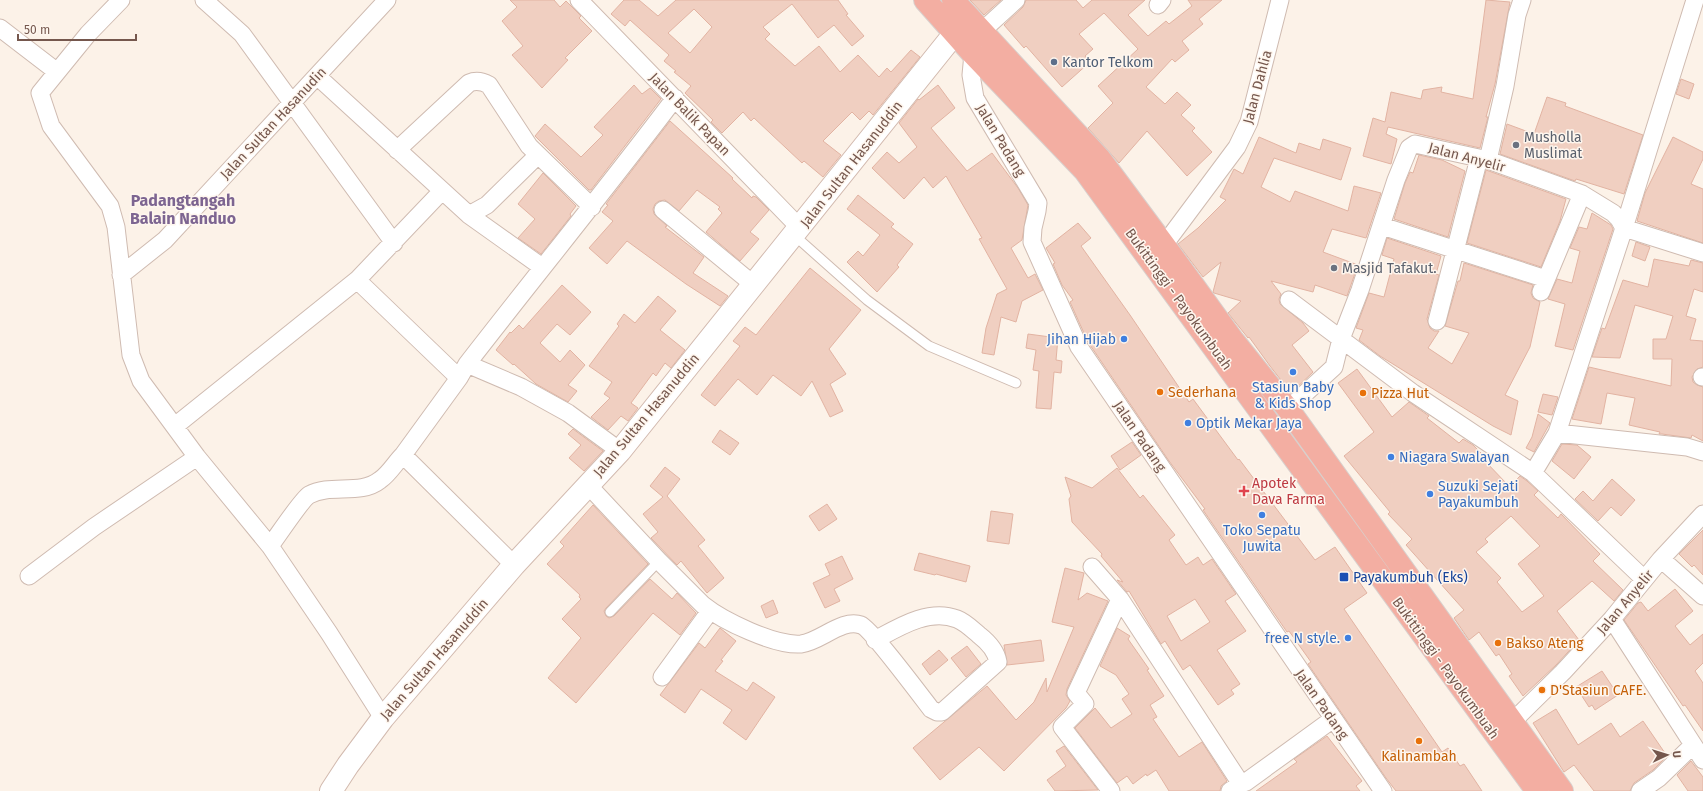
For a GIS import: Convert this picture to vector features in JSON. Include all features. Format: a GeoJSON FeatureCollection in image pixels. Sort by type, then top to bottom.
{"type":"FeatureCollection","features":[{"type":"Feature","properties":{"kind":"highway","name":"Bukittinggi - Payokumbuah"},"geometry":{"type":"LineString","coordinates":[[925,0],[973,54],[1085,171],[1254,401],[1459,687],[1537,791]]}},
{"type":"Feature","properties":{"kind":"highway","name":"Bukittinggi - Payokumbuah"},"geometry":{"type":"LineString","coordinates":[[953,0],[1100,159],[1164,244],[1232,339],[1288,409],[1475,672],[1562,791]]}},
{"type":"Feature","properties":{"kind":"highway"},"geometry":{"type":"LineString","coordinates":[[1459,687],[1475,672]]}},
{"type":"Feature","properties":{"kind":"street"},"geometry":{"type":"LineString","coordinates":[[120,0],[88,34],[40,93],[51,126],[110,206],[116,227],[131,355],[141,381],[197,457],[270,546],[329,633],[383,718]]}},
{"type":"Feature","properties":{"kind":"street"},"geometry":{"type":"LineString","coordinates":[[204,0],[242,34],[394,242]]}},
{"type":"Feature","properties":{"kind":"street","name":"Jalan Sultan Hasanudin"},"geometry":{"type":"LineString","coordinates":[[121,275],[165,240],[387,0]]}},
{"type":"Feature","properties":{"kind":"street","name":"Jalan Balik Papan"},"geometry":{"type":"LineString","coordinates":[[579,0],[675,98],[797,232]]}},
{"type":"Feature","properties":{"kind":"street"},"geometry":{"type":"LineString","coordinates":[[982,31],[1016,0]]}},
{"type":"Feature","properties":{"kind":"street","name":"Jalan Dahlia"},"geometry":{"type":"LineString","coordinates":[[1164,244],[1237,148],[1249,122],[1280,0]]}},
{"type":"Feature","properties":{"kind":"street"},"geometry":{"type":"LineString","coordinates":[[1438,321],[1456,251],[1505,86],[1517,15],[1522,0]]}},
{"type":"Feature","properties":{"kind":"street"},"geometry":{"type":"LineString","coordinates":[[1533,473],[1557,433],[1624,228],[1695,0]]}},
{"type":"Feature","properties":{"kind":"street"},"geometry":{"type":"LineString","coordinates":[[0,28],[56,72]]}},
{"type":"Feature","properties":{"kind":"street","name":"Jalan Sultan Hasanuddin"},"geometry":{"type":"LineString","coordinates":[[331,791],[348,765],[383,718],[514,565],[620,451],[955,33]]}},
{"type":"Feature","properties":{"kind":"street","name":"Jalan Padang"},"geometry":{"type":"LineString","coordinates":[[973,54],[971,75],[975,98],[1038,202],[1038,211],[1033,228],[1032,242],[1079,347],[1383,791]]}},
{"type":"Feature","properties":{"kind":"street"},"geometry":{"type":"LineString","coordinates":[[317,76],[441,192],[469,215],[542,267]]}},
{"type":"Feature","properties":{"kind":"street"},"geometry":{"type":"LineString","coordinates":[[397,150],[469,83],[479,81],[489,85],[529,146],[592,207]]}},
{"type":"Feature","properties":{"kind":"street"},"geometry":{"type":"LineString","coordinates":[[270,546],[307,496],[321,491],[356,489],[370,486],[380,481],[402,455],[463,371],[542,267],[592,207],[675,98]]}},
{"type":"Feature","properties":{"kind":"street","name":"Jalan Anyelir"},"geometry":{"type":"LineString","coordinates":[[1288,409],[1334,366],[1341,339],[1360,290],[1396,180],[1409,148],[1415,144],[1483,159],[1582,194],[1613,213],[1619,219],[1624,228]]}},
{"type":"Feature","properties":{"kind":"street"},"geometry":{"type":"LineString","coordinates":[[469,215],[487,205],[538,155]]}},
{"type":"Feature","properties":{"kind":"street"},"geometry":{"type":"LineString","coordinates":[[175,426],[357,280],[441,192]]}},
{"type":"Feature","properties":{"kind":"street"},"geometry":{"type":"LineString","coordinates":[[1382,226],[1456,251],[1544,286],[1582,194]]}},
{"type":"Feature","properties":{"kind":"street"},"geometry":{"type":"LineString","coordinates":[[663,210],[754,285]]}},
{"type":"Feature","properties":{"kind":"street"},"geometry":{"type":"LineString","coordinates":[[1624,228],[1703,253]]}},
{"type":"Feature","properties":{"kind":"street"},"geometry":{"type":"LineString","coordinates":[[357,280],[463,371],[521,387],[568,413],[620,451]]}},
{"type":"Feature","properties":{"kind":"street"},"geometry":{"type":"LineString","coordinates":[[1289,300],[1413,393],[1533,473],[1644,579]]}},
{"type":"Feature","properties":{"kind":"street"},"geometry":{"type":"LineString","coordinates":[[1557,433],[1687,447],[1703,452]]}},
{"type":"Feature","properties":{"kind":"street"},"geometry":{"type":"LineString","coordinates":[[402,455],[514,565]]}},
{"type":"Feature","properties":{"kind":"street"},"geometry":{"type":"LineString","coordinates":[[29,576],[94,527],[197,457]]}},
{"type":"Feature","properties":{"kind":"street"},"geometry":{"type":"LineString","coordinates":[[588,485],[659,561],[710,611],[724,619],[761,635],[789,643],[802,644],[850,624],[856,624],[865,628],[931,709],[937,712],[942,712],[998,662],[997,656],[988,643],[969,626],[956,618],[938,615],[916,620],[875,640]]}},
{"type":"Feature","properties":{"kind":"street","name":"Jalan Anyelir"},"geometry":{"type":"LineString","coordinates":[[1512,722],[1563,672],[1703,514]]}},
{"type":"Feature","properties":{"kind":"street"},"geometry":{"type":"LineString","coordinates":[[1661,560],[1703,596]]}},
{"type":"Feature","properties":{"kind":"street"},"geometry":{"type":"LineString","coordinates":[[1092,567],[1120,599],[1235,788],[1246,782],[1333,719]]}},
{"type":"Feature","properties":{"kind":"street"},"geometry":{"type":"LineString","coordinates":[[1111,791],[1062,727],[1086,704],[1076,693],[1120,599]]}},
{"type":"Feature","properties":{"kind":"street"},"geometry":{"type":"LineString","coordinates":[[662,677],[710,611]]}},
{"type":"Feature","properties":{"kind":"street"},"geometry":{"type":"LineString","coordinates":[[1612,618],[1703,760]]}},
{"type":"Feature","properties":{"kind":"street"},"geometry":{"type":"LineString","coordinates":[[1640,791],[1659,778],[1693,745]]}},
{"type":"Feature","properties":{"kind":"lane"},"geometry":{"type":"LineString","coordinates":[[797,232],[867,300],[929,346],[1016,383]]}},
{"type":"Feature","properties":{"kind":"lane"},"geometry":{"type":"LineString","coordinates":[[610,612],[659,561]]}},
{"type":"Feature","properties":{"kind":"building"},"geometry":{"type":"Polygon","coordinates":[[[510,0],[554,0],[560,7],[566,1],[581,16],[579,18],[592,31],[565,58],[568,60],[542,88],[512,55],[523,46],[502,21],[517,7],[510,0]]]}},
{"type":"Feature","properties":{"kind":"building"},"geometry":{"type":"Polygon","coordinates":[[[624,0],[639,0],[658,16],[676,0],[838,0],[848,14],[846,15],[864,36],[852,46],[834,25],[818,38],[792,4],[763,27],[770,34],[765,39],[795,66],[819,46],[840,72],[858,55],[879,77],[887,68],[891,72],[911,50],[920,57],[873,115],[869,111],[860,120],[852,112],[823,141],[841,155],[823,177],[804,161],[802,163],[754,118],[751,121],[743,112],[722,133],[711,122],[713,120],[685,93],[691,86],[674,72],[676,71],[664,61],[669,55],[630,20],[625,26],[611,14],[624,0]],[[694,9],[668,33],[690,53],[712,27],[694,9]]]}},
{"type":"Feature","properties":{"kind":"building"},"geometry":{"type":"Polygon","coordinates":[[[970,0],[1001,0],[984,15],[970,0]]]}},
{"type":"Feature","properties":{"kind":"building"},"geometry":{"type":"Polygon","coordinates":[[[1026,0],[1076,0],[1083,8],[1092,0],[1145,0],[1128,15],[1148,36],[1166,21],[1169,24],[1192,6],[1188,0],[1222,0],[1199,19],[1203,24],[1182,41],[1189,50],[1175,62],[1172,59],[1146,87],[1165,104],[1177,92],[1191,105],[1181,115],[1195,128],[1192,131],[1212,152],[1187,176],[1147,131],[1119,163],[1088,128],[1113,103],[1098,86],[1138,49],[1104,13],[1079,34],[1093,49],[1085,56],[1090,62],[1062,87],[1026,46],[1024,48],[1004,25],[1023,7],[1026,0]]]}},
{"type":"Feature","properties":{"kind":"building"},"geometry":{"type":"Polygon","coordinates":[[[1486,0],[1510,2],[1495,84],[1486,117],[1488,117],[1480,148],[1388,127],[1386,134],[1397,139],[1391,164],[1363,156],[1373,118],[1385,122],[1391,92],[1421,99],[1423,90],[1442,87],[1441,92],[1473,99],[1486,0]]]}},
{"type":"Feature","properties":{"kind":"building"},"geometry":{"type":"Polygon","coordinates":[[[1681,79],[1694,84],[1689,99],[1676,94],[1681,79]]]}},
{"type":"Feature","properties":{"kind":"building"},"geometry":{"type":"Polygon","coordinates":[[[634,85],[642,94],[650,88],[661,99],[591,190],[589,190],[535,136],[545,124],[581,157],[603,135],[594,127],[634,85]]]}},
{"type":"Feature","properties":{"kind":"building"},"geometry":{"type":"Polygon","coordinates":[[[938,85],[955,108],[931,128],[967,171],[992,153],[1018,188],[1028,205],[1022,240],[1011,248],[1028,278],[1035,274],[1043,290],[1022,301],[1016,322],[1001,317],[994,355],[982,353],[986,328],[997,294],[1007,289],[979,239],[982,238],[946,176],[933,188],[924,177],[904,199],[872,168],[887,152],[899,163],[917,147],[899,123],[918,99],[919,100],[938,85]]]}},
{"type":"Feature","properties":{"kind":"building"},"geometry":{"type":"Polygon","coordinates":[[[1547,97],[1566,103],[1565,106],[1643,135],[1624,194],[1576,179],[1575,181],[1500,154],[1507,124],[1534,134],[1547,97]]]}},
{"type":"Feature","properties":{"kind":"building"},"geometry":{"type":"Polygon","coordinates":[[[670,121],[733,178],[732,179],[752,198],[753,196],[756,197],[769,210],[750,232],[759,239],[740,261],[706,232],[722,213],[718,209],[720,207],[697,190],[679,211],[665,200],[659,201],[655,204],[653,209],[654,214],[667,226],[665,227],[704,257],[693,273],[728,296],[720,306],[686,284],[627,241],[607,264],[589,248],[613,221],[602,212],[608,205],[606,204],[670,121]]]}},
{"type":"Feature","properties":{"kind":"building"},"geometry":{"type":"Polygon","coordinates":[[[1259,137],[1296,153],[1299,143],[1320,150],[1323,139],[1351,148],[1341,180],[1274,158],[1261,187],[1290,202],[1295,191],[1348,211],[1354,186],[1381,193],[1366,238],[1332,229],[1323,252],[1358,265],[1347,296],[1315,285],[1313,292],[1271,281],[1281,294],[1279,299],[1280,304],[1303,323],[1309,331],[1292,345],[1313,372],[1291,393],[1249,337],[1248,338],[1228,313],[1241,301],[1213,292],[1221,262],[1203,277],[1178,244],[1198,228],[1226,200],[1220,197],[1234,169],[1243,174],[1259,137]]]}},
{"type":"Feature","properties":{"kind":"building"},"geometry":{"type":"Polygon","coordinates":[[[1673,137],[1703,152],[1703,159],[1691,184],[1703,189],[1703,243],[1637,221],[1645,193],[1673,137]]]}},
{"type":"Feature","properties":{"kind":"building"},"geometry":{"type":"Polygon","coordinates":[[[1419,155],[1442,160],[1465,171],[1448,237],[1394,219],[1405,183],[1410,172],[1413,173],[1419,155]]]}},
{"type":"Feature","properties":{"kind":"building"},"geometry":{"type":"Polygon","coordinates":[[[1486,170],[1566,199],[1560,221],[1541,267],[1467,243],[1486,170]]]}},
{"type":"Feature","properties":{"kind":"building"},"geometry":{"type":"Polygon","coordinates":[[[543,173],[576,206],[570,214],[571,216],[541,254],[518,238],[535,219],[518,204],[543,173]]]}},
{"type":"Feature","properties":{"kind":"building"},"geometry":{"type":"Polygon","coordinates":[[[858,195],[894,224],[891,227],[913,244],[897,265],[899,267],[877,292],[847,262],[858,251],[863,256],[880,235],[847,209],[858,195]]]}},
{"type":"Feature","properties":{"kind":"building"},"geometry":{"type":"Polygon","coordinates":[[[1592,213],[1611,225],[1613,229],[1573,350],[1555,346],[1565,304],[1548,299],[1557,279],[1572,283],[1580,251],[1570,248],[1579,227],[1587,229],[1592,213]]]}},
{"type":"Feature","properties":{"kind":"building"},"geometry":{"type":"Polygon","coordinates":[[[1078,223],[1091,238],[1081,246],[1189,402],[1193,399],[1315,560],[1335,547],[1367,593],[1344,609],[1442,752],[1448,748],[1460,766],[1464,764],[1482,791],[1396,791],[1386,778],[1308,664],[1311,662],[1289,631],[1287,632],[1203,510],[1205,509],[1169,461],[1088,342],[1070,302],[1073,300],[1062,285],[1053,264],[1055,263],[1046,248],[1078,223]]]}},
{"type":"Feature","properties":{"kind":"building"},"geometry":{"type":"Polygon","coordinates":[[[1387,238],[1441,256],[1436,274],[1439,275],[1427,319],[1430,328],[1434,331],[1439,331],[1428,348],[1452,364],[1469,333],[1445,326],[1458,281],[1460,281],[1464,263],[1533,285],[1531,293],[1533,298],[1540,302],[1530,347],[1505,395],[1518,401],[1511,435],[1493,426],[1380,356],[1359,340],[1363,330],[1356,328],[1369,293],[1384,297],[1394,259],[1382,255],[1387,238]]]}},
{"type":"Feature","properties":{"kind":"building"},"geometry":{"type":"Polygon","coordinates":[[[1636,242],[1650,247],[1645,261],[1632,256],[1636,242]]]}},
{"type":"Feature","properties":{"kind":"building"},"geometry":{"type":"Polygon","coordinates":[[[1654,259],[1689,266],[1691,260],[1703,263],[1703,292],[1694,289],[1686,316],[1696,319],[1690,340],[1703,341],[1703,367],[1697,369],[1692,377],[1693,382],[1703,387],[1703,441],[1692,435],[1691,438],[1659,434],[1660,432],[1629,425],[1635,398],[1607,393],[1601,424],[1572,419],[1589,367],[1671,386],[1672,359],[1653,359],[1653,339],[1666,339],[1673,316],[1635,305],[1620,358],[1592,357],[1602,328],[1605,329],[1623,280],[1648,287],[1654,259]]]}},
{"type":"Feature","properties":{"kind":"building"},"geometry":{"type":"Polygon","coordinates":[[[810,268],[861,310],[829,349],[846,374],[830,384],[843,411],[830,417],[812,381],[801,396],[773,375],[757,395],[738,379],[715,406],[701,395],[740,346],[733,341],[745,327],[756,335],[810,268]]]}},
{"type":"Feature","properties":{"kind":"building"},"geometry":{"type":"Polygon","coordinates":[[[562,285],[591,312],[570,335],[557,324],[540,343],[560,362],[570,350],[585,365],[568,385],[577,391],[568,402],[536,384],[496,350],[510,332],[511,333],[519,325],[523,329],[562,285]]]}},
{"type":"Feature","properties":{"kind":"building"},"geometry":{"type":"Polygon","coordinates":[[[658,296],[676,311],[660,330],[685,350],[671,368],[665,363],[656,376],[653,373],[631,403],[638,408],[628,421],[621,416],[608,430],[591,417],[610,398],[604,394],[612,382],[589,366],[619,326],[617,324],[624,314],[635,323],[658,296]]]}},
{"type":"Feature","properties":{"kind":"building"},"geometry":{"type":"Polygon","coordinates":[[[1028,334],[1058,338],[1056,360],[1062,361],[1061,373],[1054,372],[1051,409],[1036,408],[1039,371],[1033,370],[1036,350],[1026,348],[1028,334]]]}},
{"type":"Feature","properties":{"kind":"building"},"geometry":{"type":"Polygon","coordinates":[[[1357,369],[1392,417],[1409,402],[1429,416],[1427,418],[1459,443],[1463,439],[1473,445],[1487,459],[1485,461],[1506,483],[1507,482],[1511,485],[1520,476],[1527,481],[1538,491],[1534,495],[1558,518],[1561,514],[1600,554],[1593,561],[1623,590],[1614,601],[1592,581],[1557,611],[1579,640],[1556,665],[1523,696],[1509,676],[1512,674],[1499,654],[1496,656],[1479,632],[1469,640],[1454,618],[1464,610],[1406,545],[1412,539],[1388,514],[1390,512],[1344,456],[1374,432],[1338,383],[1357,369]],[[1511,516],[1485,539],[1488,542],[1476,552],[1501,578],[1497,582],[1522,612],[1544,596],[1518,564],[1540,546],[1511,516]]]}},
{"type":"Feature","properties":{"kind":"building"},"geometry":{"type":"Polygon","coordinates":[[[1543,394],[1558,397],[1552,415],[1538,412],[1543,394]]]}},
{"type":"Feature","properties":{"kind":"building"},"geometry":{"type":"Polygon","coordinates":[[[1538,414],[1550,423],[1534,452],[1526,448],[1532,437],[1538,414]]]}},
{"type":"Feature","properties":{"kind":"building"},"geometry":{"type":"Polygon","coordinates":[[[573,429],[603,451],[584,471],[569,458],[581,445],[568,434],[573,429]]]}},
{"type":"Feature","properties":{"kind":"building"},"geometry":{"type":"Polygon","coordinates":[[[720,430],[739,443],[730,455],[712,442],[720,430]]]}},
{"type":"Feature","properties":{"kind":"building"},"geometry":{"type":"Polygon","coordinates":[[[1132,442],[1141,455],[1120,470],[1111,456],[1132,442]]]}},
{"type":"Feature","properties":{"kind":"building"},"geometry":{"type":"Polygon","coordinates":[[[1562,444],[1577,445],[1591,457],[1574,479],[1552,461],[1562,444]]]}},
{"type":"Feature","properties":{"kind":"building"},"geometry":{"type":"Polygon","coordinates":[[[665,467],[680,479],[667,496],[705,540],[698,546],[724,578],[707,593],[681,561],[677,565],[651,538],[658,532],[643,514],[663,497],[650,486],[665,467]]]}},
{"type":"Feature","properties":{"kind":"building"},"geometry":{"type":"Polygon","coordinates":[[[1117,468],[1140,498],[1143,495],[1175,535],[1169,540],[1186,565],[1198,557],[1203,565],[1212,559],[1236,594],[1225,601],[1246,631],[1217,650],[1240,684],[1231,690],[1234,694],[1218,705],[1190,665],[1183,670],[1165,641],[1161,644],[1129,591],[1127,592],[1117,580],[1123,582],[1101,556],[1102,554],[1072,522],[1069,499],[1071,496],[1065,477],[1092,488],[1117,468]],[[1195,599],[1167,616],[1181,641],[1210,622],[1195,599]]]}},
{"type":"Feature","properties":{"kind":"building"},"geometry":{"type":"Polygon","coordinates":[[[1612,479],[1635,500],[1621,516],[1611,507],[1598,521],[1575,499],[1583,491],[1593,501],[1612,479]]]}},
{"type":"Feature","properties":{"kind":"building"},"geometry":{"type":"Polygon","coordinates":[[[827,504],[837,519],[819,531],[809,516],[827,504]]]}},
{"type":"Feature","properties":{"kind":"building"},"geometry":{"type":"Polygon","coordinates":[[[593,505],[648,564],[606,608],[604,611],[606,616],[609,618],[614,616],[650,579],[672,599],[677,593],[696,613],[680,635],[653,613],[576,703],[548,678],[581,638],[562,619],[581,599],[579,597],[580,595],[547,564],[564,546],[560,542],[593,505]]]}},
{"type":"Feature","properties":{"kind":"building"},"geometry":{"type":"Polygon","coordinates":[[[991,511],[1013,514],[1009,544],[987,541],[991,511]]]}},
{"type":"Feature","properties":{"kind":"building"},"geometry":{"type":"Polygon","coordinates":[[[1703,530],[1703,575],[1694,565],[1692,567],[1679,554],[1703,530]]]}},
{"type":"Feature","properties":{"kind":"building"},"geometry":{"type":"Polygon","coordinates":[[[919,553],[970,566],[966,582],[914,570],[919,553]]]}},
{"type":"Feature","properties":{"kind":"building"},"geometry":{"type":"Polygon","coordinates":[[[842,556],[853,579],[834,589],[840,601],[825,608],[813,583],[830,575],[825,564],[842,556]]]}},
{"type":"Feature","properties":{"kind":"building"},"geometry":{"type":"Polygon","coordinates":[[[1065,568],[1084,573],[1078,600],[1087,593],[1108,601],[1067,689],[1066,695],[1070,701],[1066,708],[1004,771],[979,747],[940,780],[913,748],[987,686],[1016,720],[1034,702],[1046,678],[1047,692],[1074,627],[1052,622],[1065,568]]]}},
{"type":"Feature","properties":{"kind":"building"},"geometry":{"type":"Polygon","coordinates":[[[1675,589],[1693,611],[1675,626],[1690,645],[1703,634],[1703,663],[1695,671],[1703,683],[1703,731],[1685,705],[1683,706],[1624,620],[1638,603],[1641,602],[1648,611],[1675,589]]]}},
{"type":"Feature","properties":{"kind":"building"},"geometry":{"type":"Polygon","coordinates":[[[773,600],[778,613],[766,618],[761,606],[773,600]]]}},
{"type":"Feature","properties":{"kind":"building"},"geometry":{"type":"Polygon","coordinates":[[[720,628],[736,641],[721,660],[723,661],[715,671],[747,691],[753,682],[775,697],[746,740],[723,723],[732,710],[701,689],[685,713],[660,695],[699,643],[705,648],[720,628]]]}},
{"type":"Feature","properties":{"kind":"building"},"geometry":{"type":"Polygon","coordinates":[[[1117,628],[1130,636],[1128,639],[1149,669],[1147,670],[1164,696],[1150,705],[1157,717],[1153,719],[1179,757],[1202,742],[1227,781],[1221,786],[1220,791],[1169,791],[1156,770],[1147,776],[1146,774],[1133,784],[1127,776],[1117,783],[1075,728],[1095,708],[1111,728],[1132,714],[1122,699],[1129,694],[1116,675],[1100,666],[1117,628]]]}},
{"type":"Feature","properties":{"kind":"building"},"geometry":{"type":"Polygon","coordinates":[[[1041,640],[1044,661],[1007,665],[1004,645],[1041,640]]]}},
{"type":"Feature","properties":{"kind":"building"},"geometry":{"type":"Polygon","coordinates":[[[967,646],[981,664],[966,677],[951,658],[967,646]]]}},
{"type":"Feature","properties":{"kind":"building"},"geometry":{"type":"Polygon","coordinates":[[[939,650],[948,660],[930,675],[922,664],[939,650]]]}},
{"type":"Feature","properties":{"kind":"building"},"geometry":{"type":"Polygon","coordinates":[[[1602,671],[1618,695],[1595,710],[1592,705],[1589,707],[1576,687],[1602,671]]]}},
{"type":"Feature","properties":{"kind":"building"},"geometry":{"type":"Polygon","coordinates":[[[1556,709],[1578,745],[1611,723],[1620,737],[1643,721],[1667,756],[1653,770],[1634,783],[1630,791],[1594,791],[1574,765],[1564,772],[1533,723],[1556,709]]]}},
{"type":"Feature","properties":{"kind":"building"},"geometry":{"type":"Polygon","coordinates":[[[1327,736],[1362,781],[1356,786],[1360,791],[1256,791],[1297,762],[1294,759],[1327,736]]]}},
{"type":"Feature","properties":{"kind":"building"},"geometry":{"type":"Polygon","coordinates":[[[1064,746],[1098,790],[1055,791],[1047,780],[1066,766],[1056,751],[1064,746]]]}},
{"type":"Feature","properties":{"kind":"building"},"geometry":{"type":"Polygon","coordinates":[[[1691,761],[1703,777],[1703,791],[1688,791],[1677,775],[1691,761]]]}},
{"type":"Feature","properties":{"kind":"place","name":"Kantor Telkom"},"geometry":{"type":"Point","coordinates":[1054,62]}},
{"type":"Feature","properties":{"kind":"place","name":"Musholla Muslimat"},"geometry":{"type":"Point","coordinates":[1516,145]}},
{"type":"Feature","properties":{"kind":"place","name":"Masjid Tafakut."},"geometry":{"type":"Point","coordinates":[1334,268]}},
{"type":"Feature","properties":{"kind":"place","name":"Jihan Hijab"},"geometry":{"type":"Point","coordinates":[1124,339]}},
{"type":"Feature","properties":{"kind":"place","name":"Stasiun Baby & Kids Shop"},"geometry":{"type":"Point","coordinates":[1293,372]}},
{"type":"Feature","properties":{"kind":"place","name":"Sederhana"},"geometry":{"type":"Point","coordinates":[1160,392]}},
{"type":"Feature","properties":{"kind":"place","name":"Pizza Hut"},"geometry":{"type":"Point","coordinates":[1363,393]}},
{"type":"Feature","properties":{"kind":"place","name":"Optik Mekar Jaya"},"geometry":{"type":"Point","coordinates":[1188,423]}},
{"type":"Feature","properties":{"kind":"place","name":"Niagara Swalayan"},"geometry":{"type":"Point","coordinates":[1391,457]}},
{"type":"Feature","properties":{"kind":"place","name":"Apotek Dava Farma"},"geometry":{"type":"Point","coordinates":[1244,491]}},
{"type":"Feature","properties":{"kind":"place","name":"Suzuki Sejati Payakumbuh"},"geometry":{"type":"Point","coordinates":[1430,494]}},
{"type":"Feature","properties":{"kind":"place","name":"Toko Sepatu Juwita"},"geometry":{"type":"Point","coordinates":[1262,515]}},
{"type":"Feature","properties":{"kind":"place","name":"Payakumbuh (Eks)"},"geometry":{"type":"Point","coordinates":[1344,577]}},
{"type":"Feature","properties":{"kind":"place","name":"free N style."},"geometry":{"type":"Point","coordinates":[1348,638]}},
{"type":"Feature","properties":{"kind":"place","name":"Bakso Ateng"},"geometry":{"type":"Point","coordinates":[1498,643]}},
{"type":"Feature","properties":{"kind":"place","name":"D'Stasiun CAFE."},"geometry":{"type":"Point","coordinates":[1542,690]}},
{"type":"Feature","properties":{"kind":"place","name":"Kalinambah"},"geometry":{"type":"Point","coordinates":[1419,741]}},
{"type":"Feature","properties":{"kind":"district","name":"Padangtangah Balain Nanduo"},"geometry":{"type":"Point","coordinates":[183,209]}}]}
